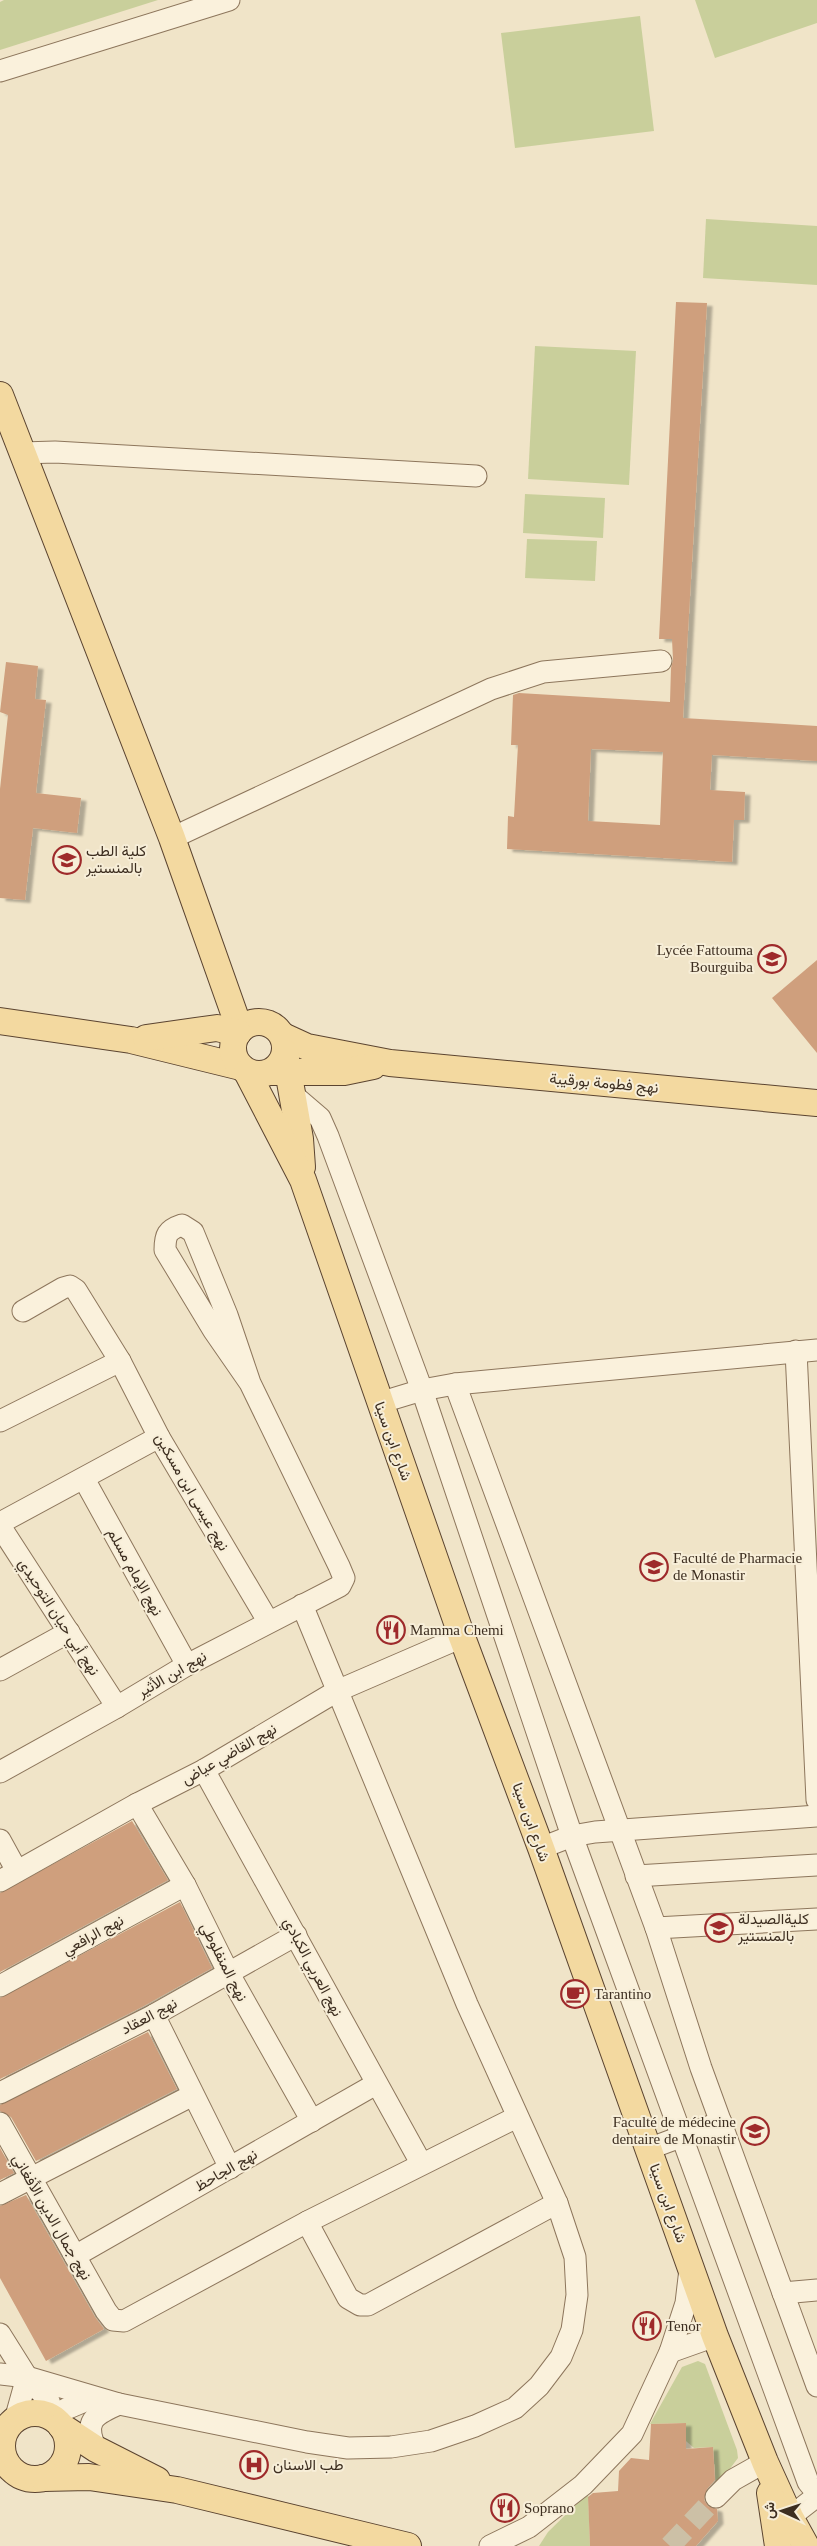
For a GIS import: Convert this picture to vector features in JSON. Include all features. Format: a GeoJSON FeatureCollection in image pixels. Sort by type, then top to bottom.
{"type":"FeatureCollection","features":[{"type":"Feature","properties":{"kind":"main road"},"geometry":{"type":"LineString","coordinates":[[0,395],[172,838],[216,956],[239,1032]]}},
{"type":"Feature","properties":{"kind":"main road"},"geometry":{"type":"LineString","coordinates":[[216,956],[249,1006],[272,1061],[300,1139],[303,1180]]}},
{"type":"Feature","properties":{"kind":"main road"},"geometry":{"type":"LineString","coordinates":[[0,1021],[272,1061]]}},
{"type":"Feature","properties":{"kind":"main road"},"geometry":{"type":"LineString","coordinates":[[272,1061],[236,1061],[233,1047],[239,1032],[248,1025],[272,1061],[303,1180]]}},
{"type":"Feature","properties":{"kind":"main road"},"geometry":{"type":"LineString","coordinates":[[131,1040],[217,1028],[239,1032]]}},
{"type":"Feature","properties":{"kind":"main road","name":"نهج فطومة بورقيبة"},"geometry":{"type":"LineString","coordinates":[[272,1061],[307,1047],[390,1063],[817,1103]]}},
{"type":"Feature","properties":{"kind":"main road","name":"نهج فطومة بورقيبة"},"geometry":{"type":"LineString","coordinates":[[272,1061],[344,1072],[390,1063]]}},
{"type":"Feature","properties":{"kind":"main road","name":"شارع ابن سينا"},"geometry":{"type":"LineString","coordinates":[[303,1180],[462,1637],[541,1848],[715,2336],[765,2462],[790,2517],[806,2546]]}},
{"type":"Feature","properties":{"kind":"main road"},"geometry":{"type":"LineString","coordinates":[[177,2490],[96,2449],[57,2422],[33,2413],[9,2423],[5,2432],[3,2453],[7,2468],[23,2477],[89,2476],[177,2490],[408,2546]]}},
{"type":"Feature","properties":{"kind":"main road"},"geometry":{"type":"LineString","coordinates":[[44,2478],[61,2466],[66,2457],[68,2446],[66,2435],[57,2422]]}},
{"type":"Feature","properties":{"kind":"main road","name":"شارع ابن سينا"},"geometry":{"type":"LineString","coordinates":[[765,2462],[778,2546]]}},
{"type":"Feature","properties":{"kind":"street"},"geometry":{"type":"LineString","coordinates":[[0,71],[229,0]]}},
{"type":"Feature","properties":{"kind":"street"},"geometry":{"type":"LineString","coordinates":[[22,453],[55,452],[476,476]]}},
{"type":"Feature","properties":{"kind":"street"},"geometry":{"type":"LineString","coordinates":[[172,838],[491,689],[543,672],[660,661]]}},
{"type":"Feature","properties":{"kind":"street"},"geometry":{"type":"LineString","coordinates":[[272,1061],[320,1118],[422,1390],[572,1836],[808,2482],[817,2494],[790,2517]]}},
{"type":"Feature","properties":{"kind":"street"},"geometry":{"type":"LineString","coordinates":[[182,1225],[193,1232],[227,1315],[250,1383],[214,1331],[165,1250],[165,1236],[170,1229],[182,1225]]}},
{"type":"Feature","properties":{"kind":"street","name":"نهج عيسى ابن مسكين"},"geometry":{"type":"LineString","coordinates":[[23,1311],[63,1288],[70,1286],[76,1290],[120,1361],[159,1437],[268,1621]]}},
{"type":"Feature","properties":{"kind":"street"},"geometry":{"type":"LineString","coordinates":[[379,1403],[422,1390],[455,1384],[817,1350]]}},
{"type":"Feature","properties":{"kind":"street"},"geometry":{"type":"LineString","coordinates":[[796,1351],[817,1800]]}},
{"type":"Feature","properties":{"kind":"street"},"geometry":{"type":"LineString","coordinates":[[0,1421],[120,1361]]}},
{"type":"Feature","properties":{"kind":"street","name":"نهج ابن الأثير"},"geometry":{"type":"LineString","coordinates":[[0,1772],[117,1708],[187,1665],[268,1621],[340,1586],[344,1578],[250,1383]]}},
{"type":"Feature","properties":{"kind":"street"},"geometry":{"type":"LineString","coordinates":[[455,1384],[621,1830],[721,2122],[817,2386]]}},
{"type":"Feature","properties":{"kind":"street"},"geometry":{"type":"LineString","coordinates":[[0,1524],[159,1437]]}},
{"type":"Feature","properties":{"kind":"street","name":"نهج الإمام مسلم"},"geometry":{"type":"LineString","coordinates":[[84,1479],[187,1665]]}},
{"type":"Feature","properties":{"kind":"street","name":"نهج أبي حيان التوحيدي"},"geometry":{"type":"LineString","coordinates":[[0,1524],[117,1708]]}},
{"type":"Feature","properties":{"kind":"street"},"geometry":{"type":"LineString","coordinates":[[0,2374],[26,2377],[92,2398],[119,2404],[307,2442],[348,2448],[391,2448],[431,2441],[514,2408],[539,2386],[561,2357],[572,2330],[577,2295],[575,2257],[558,2203],[517,2117],[467,2004],[302,1605]]}},
{"type":"Feature","properties":{"kind":"street"},"geometry":{"type":"LineString","coordinates":[[1,1666],[69,1632]]}},
{"type":"Feature","properties":{"kind":"street","name":"نهج القاضي عياض"},"geometry":{"type":"LineString","coordinates":[[9,1876],[137,1804],[204,1770],[337,1691],[462,1637]]}},
{"type":"Feature","properties":{"kind":"street","name":"نهج العربي الكبادي"},"geometry":{"type":"LineString","coordinates":[[204,1770],[376,2084],[422,2163]]}},
{"type":"Feature","properties":{"kind":"street","name":"نهج المنفلوطي"},"geometry":{"type":"LineString","coordinates":[[137,1804],[185,1885],[229,1974],[312,2121]]}},
{"type":"Feature","properties":{"kind":"street"},"geometry":{"type":"LineString","coordinates":[[541,1848],[572,1836],[621,1830],[817,1816]]}},
{"type":"Feature","properties":{"kind":"street"},"geometry":{"type":"LineString","coordinates":[[0,1840],[9,1876]]}},
{"type":"Feature","properties":{"kind":"street"},"geometry":{"type":"LineString","coordinates":[[636,1876],[817,1866]]}},
{"type":"Feature","properties":{"kind":"street","name":"نهج الرافعي"},"geometry":{"type":"LineString","coordinates":[[0,1986],[185,1885]]}},
{"type":"Feature","properties":{"kind":"street"},"geometry":{"type":"LineString","coordinates":[[656,1928],[817,1919]]}},
{"type":"Feature","properties":{"kind":"street","name":"نهج العقاد"},"geometry":{"type":"LineString","coordinates":[[0,2093],[154,2015],[296,1935]]}},
{"type":"Feature","properties":{"kind":"street"},"geometry":{"type":"LineString","coordinates":[[154,2015],[230,2168]]}},
{"type":"Feature","properties":{"kind":"street","name":"نهج الجاحظ"},"geometry":{"type":"LineString","coordinates":[[75,2256],[376,2084]]}},
{"type":"Feature","properties":{"kind":"street"},"geometry":{"type":"LineString","coordinates":[[0,2194],[193,2095]]}},
{"type":"Feature","properties":{"kind":"street"},"geometry":{"type":"LineString","coordinates":[[517,2117],[307,2222],[348,2298],[353,2303],[368,2305],[558,2203]]}},
{"type":"Feature","properties":{"kind":"street","name":"نهج جمال الدين الأفغاني"},"geometry":{"type":"LineString","coordinates":[[0,2122],[6,2137],[106,2311],[109,2316],[119,2322],[130,2320],[307,2222]]}},
{"type":"Feature","properties":{"kind":"street"},"geometry":{"type":"LineString","coordinates":[[648,2149],[721,2122]]}},
{"type":"Feature","properties":{"kind":"street"},"geometry":{"type":"LineString","coordinates":[[490,2546],[526,2536],[583,2484],[632,2434],[670,2352],[686,2303],[690,2264]]}},
{"type":"Feature","properties":{"kind":"street"},"geometry":{"type":"LineString","coordinates":[[784,2293],[817,2290]]}},
{"type":"Feature","properties":{"kind":"street"},"geometry":{"type":"LineString","coordinates":[[0,2334],[26,2377],[49,2401],[57,2422]]}},
{"type":"Feature","properties":{"kind":"street"},"geometry":{"type":"LineString","coordinates":[[670,2352],[715,2336]]}},
{"type":"Feature","properties":{"kind":"street"},"geometry":{"type":"LineString","coordinates":[[9,2423],[26,2377]]}},
{"type":"Feature","properties":{"kind":"street"},"geometry":{"type":"LineString","coordinates":[[57,2422],[66,2409],[92,2398]]}},
{"type":"Feature","properties":{"kind":"street"},"geometry":{"type":"LineString","coordinates":[[96,2449],[90,2436],[91,2422],[100,2412],[119,2404]]}},
{"type":"Feature","properties":{"kind":"street"},"geometry":{"type":"LineString","coordinates":[[716,2497],[733,2480],[765,2462]]}},
{"type":"Feature","properties":{"kind":"green space"},"geometry":{"type":"Polygon","coordinates":[[[4,0],[158,0],[0,50],[0,2],[4,0]]]}},
{"type":"Feature","properties":{"kind":"green space"},"geometry":{"type":"Polygon","coordinates":[[[695,0],[817,0],[817,23],[715,58],[695,0]]]}},
{"type":"Feature","properties":{"kind":"green space"},"geometry":{"type":"Polygon","coordinates":[[[640,16],[654,131],[515,148],[501,33],[640,16]]]}},
{"type":"Feature","properties":{"kind":"green space"},"geometry":{"type":"Polygon","coordinates":[[[706,219],[817,226],[817,285],[703,278],[706,219]]]}},
{"type":"Feature","properties":{"kind":"green space"},"geometry":{"type":"Polygon","coordinates":[[[535,346],[636,351],[629,485],[528,479],[535,346]]]}},
{"type":"Feature","properties":{"kind":"green space"},"geometry":{"type":"Polygon","coordinates":[[[525,494],[605,498],[603,538],[523,533],[525,494]]]}},
{"type":"Feature","properties":{"kind":"green space"},"geometry":{"type":"Polygon","coordinates":[[[527,539],[597,541],[595,581],[525,578],[527,539]]]}},
{"type":"Feature","properties":{"kind":"green space"},"geometry":{"type":"Polygon","coordinates":[[[698,2361],[705,2364],[737,2450],[738,2458],[716,2487],[713,2447],[694,2448],[686,2441],[686,2423],[650,2424],[682,2367],[698,2361]]]}},
{"type":"Feature","properties":{"kind":"green space"},"geometry":{"type":"Polygon","coordinates":[[[588,2493],[590,2546],[539,2546],[548,2532],[588,2493]]]}},
{"type":"Feature","properties":{"kind":"building"},"geometry":{"type":"Polygon","coordinates":[[[676,302],[707,303],[683,718],[817,726],[817,761],[712,755],[710,790],[745,792],[744,820],[734,820],[732,862],[507,849],[508,816],[514,817],[518,745],[511,745],[513,695],[519,693],[670,702],[673,660],[672,639],[659,639],[676,302]],[[591,749],[588,821],[660,825],[663,752],[591,749]]]}},
{"type":"Feature","properties":{"kind":"building"},"geometry":{"type":"Polygon","coordinates":[[[6,662],[38,666],[35,699],[46,700],[36,793],[81,798],[77,833],[33,828],[25,900],[0,898],[0,789],[8,715],[0,712],[6,662]]]}},
{"type":"Feature","properties":{"kind":"building"},"geometry":{"type":"Polygon","coordinates":[[[817,960],[817,1053],[772,998],[817,960]]]}},
{"type":"Feature","properties":{"kind":"building"},"geometry":{"type":"Polygon","coordinates":[[[132,1821],[168,1880],[0,1972],[0,1893],[132,1821]]]}},
{"type":"Feature","properties":{"kind":"building"},"geometry":{"type":"Polygon","coordinates":[[[180,1902],[212,1968],[142,2007],[0,2079],[0,1998],[180,1902]]]}},
{"type":"Feature","properties":{"kind":"building"},"geometry":{"type":"Polygon","coordinates":[[[148,2032],[177,2089],[36,2161],[11,2117],[0,2111],[0,2105],[148,2032]]]}},
{"type":"Feature","properties":{"kind":"building"},"geometry":{"type":"Polygon","coordinates":[[[0,2148],[14,2173],[0,2180],[0,2148]]]}},
{"type":"Feature","properties":{"kind":"building"},"geometry":{"type":"Polygon","coordinates":[[[26,2195],[95,2317],[104,2329],[46,2361],[0,2278],[0,2206],[26,2195]]]}},
{"type":"Feature","properties":{"kind":"building"},"geometry":{"type":"Polygon","coordinates":[[[686,2423],[686,2449],[713,2447],[715,2480],[707,2489],[704,2500],[708,2506],[717,2509],[718,2521],[696,2546],[590,2546],[588,2497],[593,2493],[618,2491],[619,2471],[631,2458],[649,2460],[651,2424],[686,2423]]]}},
{"type":"Feature","properties":{"kind":"tunnel"},"geometry":{"type":"LineString","coordinates":[[670,2546],[716,2497]]}},
{"type":"Feature","properties":{"kind":"place","name":"كلية الطب بالمنستير"},"geometry":{"type":"Point","coordinates":[67,860]}},
{"type":"Feature","properties":{"kind":"place","name":"Lycée Fattouma Bourguiba"},"geometry":{"type":"Point","coordinates":[772,959]}},
{"type":"Feature","properties":{"kind":"place","name":"Faculté de Pharmacie de Monastir"},"geometry":{"type":"Point","coordinates":[654,1567]}},
{"type":"Feature","properties":{"kind":"place","name":"Mamma Chemi"},"geometry":{"type":"Point","coordinates":[391,1630]}},
{"type":"Feature","properties":{"kind":"place","name":"كليةالصيدلة بالمنستير"},"geometry":{"type":"Point","coordinates":[719,1928]}},
{"type":"Feature","properties":{"kind":"place","name":"Tarantino"},"geometry":{"type":"Point","coordinates":[575,1994]}},
{"type":"Feature","properties":{"kind":"place","name":"Faculté de médecine dentaire de Monastir"},"geometry":{"type":"Point","coordinates":[755,2131]}},
{"type":"Feature","properties":{"kind":"place","name":"Tenor"},"geometry":{"type":"Point","coordinates":[647,2326]}},
{"type":"Feature","properties":{"kind":"place","name":"طب الاسنان"},"geometry":{"type":"Point","coordinates":[254,2465]}},
{"type":"Feature","properties":{"kind":"place","name":"Soprano"},"geometry":{"type":"Point","coordinates":[505,2508]}}]}
